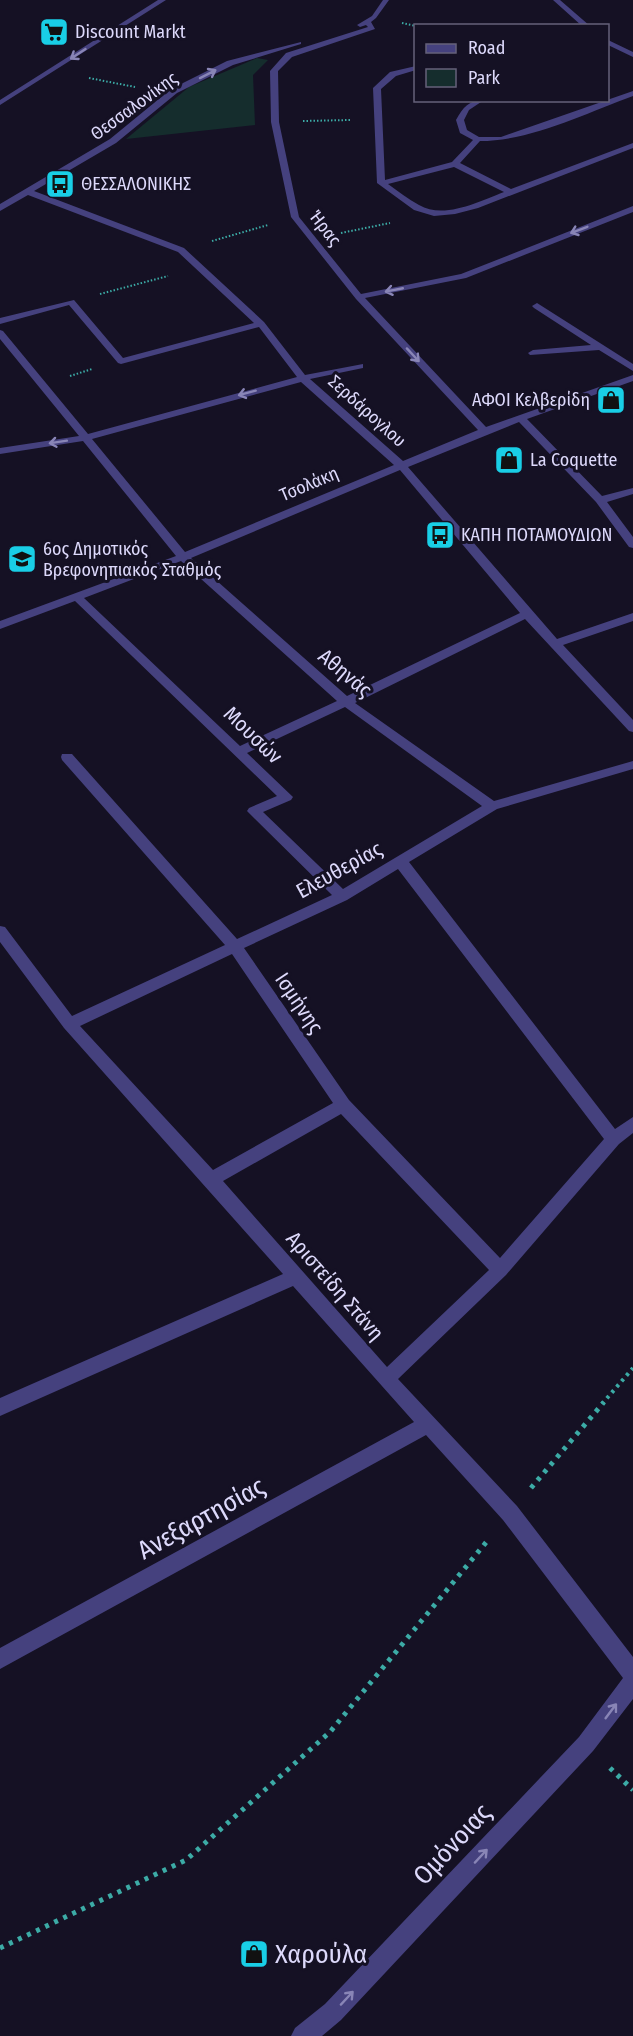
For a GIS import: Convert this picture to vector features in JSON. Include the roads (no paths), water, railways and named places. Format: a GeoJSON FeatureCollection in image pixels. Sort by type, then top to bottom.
{"type":"FeatureCollection","features":[{"type":"Feature","properties":{"kind":"street"},"geometry":{"type":"LineString","coordinates":[[0,103],[163,0]]}},
{"type":"Feature","properties":{"kind":"street"},"geometry":{"type":"LineString","coordinates":[[367,22],[374,17],[386,0]]}},
{"type":"Feature","properties":{"kind":"street"},"geometry":{"type":"LineString","coordinates":[[556,0],[585,24]]}},
{"type":"Feature","properties":{"kind":"street","name":"Ήρας"},"geometry":{"type":"LineString","coordinates":[[367,22],[373,28],[289,55],[274,71],[275,122],[295,217],[359,297],[484,431]]}},
{"type":"Feature","properties":{"kind":"street","name":"Θεσσαλονίκης"},"geometry":{"type":"LineString","coordinates":[[0,208],[113,141],[174,91],[230,63],[367,22]]}},
{"type":"Feature","properties":{"kind":"street"},"geometry":{"type":"LineString","coordinates":[[609,44],[633,55]]}},
{"type":"Feature","properties":{"kind":"street"},"geometry":{"type":"LineString","coordinates":[[381,183],[377,88],[393,74],[414,69]]}},
{"type":"Feature","properties":{"kind":"street"},"geometry":{"type":"LineString","coordinates":[[609,102],[633,93]]}},
{"type":"Feature","properties":{"kind":"street"},"geometry":{"type":"LineString","coordinates":[[478,102],[466,109],[460,120],[463,131],[478,138],[501,139],[608,102]]}},
{"type":"Feature","properties":{"kind":"street"},"geometry":{"type":"LineString","coordinates":[[381,183],[455,164],[478,138]]}},
{"type":"Feature","properties":{"kind":"street"},"geometry":{"type":"LineString","coordinates":[[381,183],[417,208],[434,213],[475,206],[633,145]]}},
{"type":"Feature","properties":{"kind":"street"},"geometry":{"type":"LineString","coordinates":[[455,164],[509,191]]}},
{"type":"Feature","properties":{"kind":"street","name":"Σερδάρογλου"},"geometry":{"type":"LineString","coordinates":[[28,192],[181,250],[261,324],[303,378],[401,465],[527,614],[633,728]]}},
{"type":"Feature","properties":{"kind":"street"},"geometry":{"type":"LineString","coordinates":[[359,297],[463,276],[633,209]]}},
{"type":"Feature","properties":{"kind":"street"},"geometry":{"type":"LineString","coordinates":[[0,321],[71,302],[121,361],[261,324]]}},
{"type":"Feature","properties":{"kind":"street"},"geometry":{"type":"LineString","coordinates":[[537,306],[633,368]]}},
{"type":"Feature","properties":{"kind":"street","name":"Αθηνάς"},"geometry":{"type":"LineString","coordinates":[[0,333],[183,557],[346,702],[492,806]]}},
{"type":"Feature","properties":{"kind":"street"},"geometry":{"type":"LineString","coordinates":[[533,353],[602,347]]}},
{"type":"Feature","properties":{"kind":"street"},"geometry":{"type":"LineString","coordinates":[[0,451],[86,438],[303,378],[360,366]]}},
{"type":"Feature","properties":{"kind":"street","name":"Τσολάκη"},"geometry":{"type":"LineString","coordinates":[[0,625],[183,557],[484,431],[633,378]]}},
{"type":"Feature","properties":{"kind":"street"},"geometry":{"type":"LineString","coordinates":[[520,417],[600,500],[633,545]]}},
{"type":"Feature","properties":{"kind":"street"},"geometry":{"type":"LineString","coordinates":[[600,500],[633,491]]}},
{"type":"Feature","properties":{"kind":"street","name":"Μουσών"},"geometry":{"type":"LineString","coordinates":[[76,596],[286,797],[254,811],[342,896]]}},
{"type":"Feature","properties":{"kind":"street"},"geometry":{"type":"LineString","coordinates":[[240,751],[527,614]]}},
{"type":"Feature","properties":{"kind":"street"},"geometry":{"type":"LineString","coordinates":[[554,644],[633,617]]}},
{"type":"Feature","properties":{"kind":"street","name":"Ισμήνης"},"geometry":{"type":"LineString","coordinates":[[67,757],[235,947],[344,1105],[500,1270]]}},
{"type":"Feature","properties":{"kind":"street","name":"Ελευθερίας"},"geometry":{"type":"LineString","coordinates":[[69,1024],[342,896],[492,806],[633,765]]}},
{"type":"Feature","properties":{"kind":"street"},"geometry":{"type":"LineString","coordinates":[[400,861],[613,1139]]}},
{"type":"Feature","properties":{"kind":"street","name":"Αριστείδη Στάνη"},"geometry":{"type":"LineString","coordinates":[[0,931],[69,1024],[211,1179],[386,1379],[510,1512],[633,1674]]}},
{"type":"Feature","properties":{"kind":"street"},"geometry":{"type":"LineString","coordinates":[[211,1179],[344,1105]]}},
{"type":"Feature","properties":{"kind":"street"},"geometry":{"type":"LineString","coordinates":[[386,1379],[500,1270],[613,1139],[633,1124]]}},
{"type":"Feature","properties":{"kind":"street"},"geometry":{"type":"LineString","coordinates":[[0,1407],[297,1276]]}},
{"type":"Feature","properties":{"kind":"street","name":"Ανεξαρτησίας"},"geometry":{"type":"LineString","coordinates":[[0,1659],[429,1424]]}},
{"type":"Feature","properties":{"kind":"street","name":"Ομόνοιας"},"geometry":{"type":"LineString","coordinates":[[303,2036],[333,2012],[578,1753],[633,1682]]}},
{"type":"Feature","properties":{"kind":"place","name":"Discount Markt"},"geometry":{"type":"Point","coordinates":[54,32]}},
{"type":"Feature","properties":{"kind":"place","name":"ΘΕΣΣΑΛΟΝΙΚΗΣ"},"geometry":{"type":"Point","coordinates":[60,184]}},
{"type":"Feature","properties":{"kind":"place","name":"ΑΦΟΙ Κελβερίδη"},"geometry":{"type":"Point","coordinates":[611,400]}},
{"type":"Feature","properties":{"kind":"place","name":"La Coquette"},"geometry":{"type":"Point","coordinates":[509,460]}},
{"type":"Feature","properties":{"kind":"place","name":"ΚΑΠΗ ΠΟΤΑΜΟΥΔΙΩΝ"},"geometry":{"type":"Point","coordinates":[440,535]}},
{"type":"Feature","properties":{"kind":"place","name":"6ος Δημοτικός Βρεφονηπιακός Σταθμός"},"geometry":{"type":"Point","coordinates":[22,559]}},
{"type":"Feature","properties":{"kind":"place","name":"Χαρούλα"},"geometry":{"type":"Point","coordinates":[254,1954]}}]}
